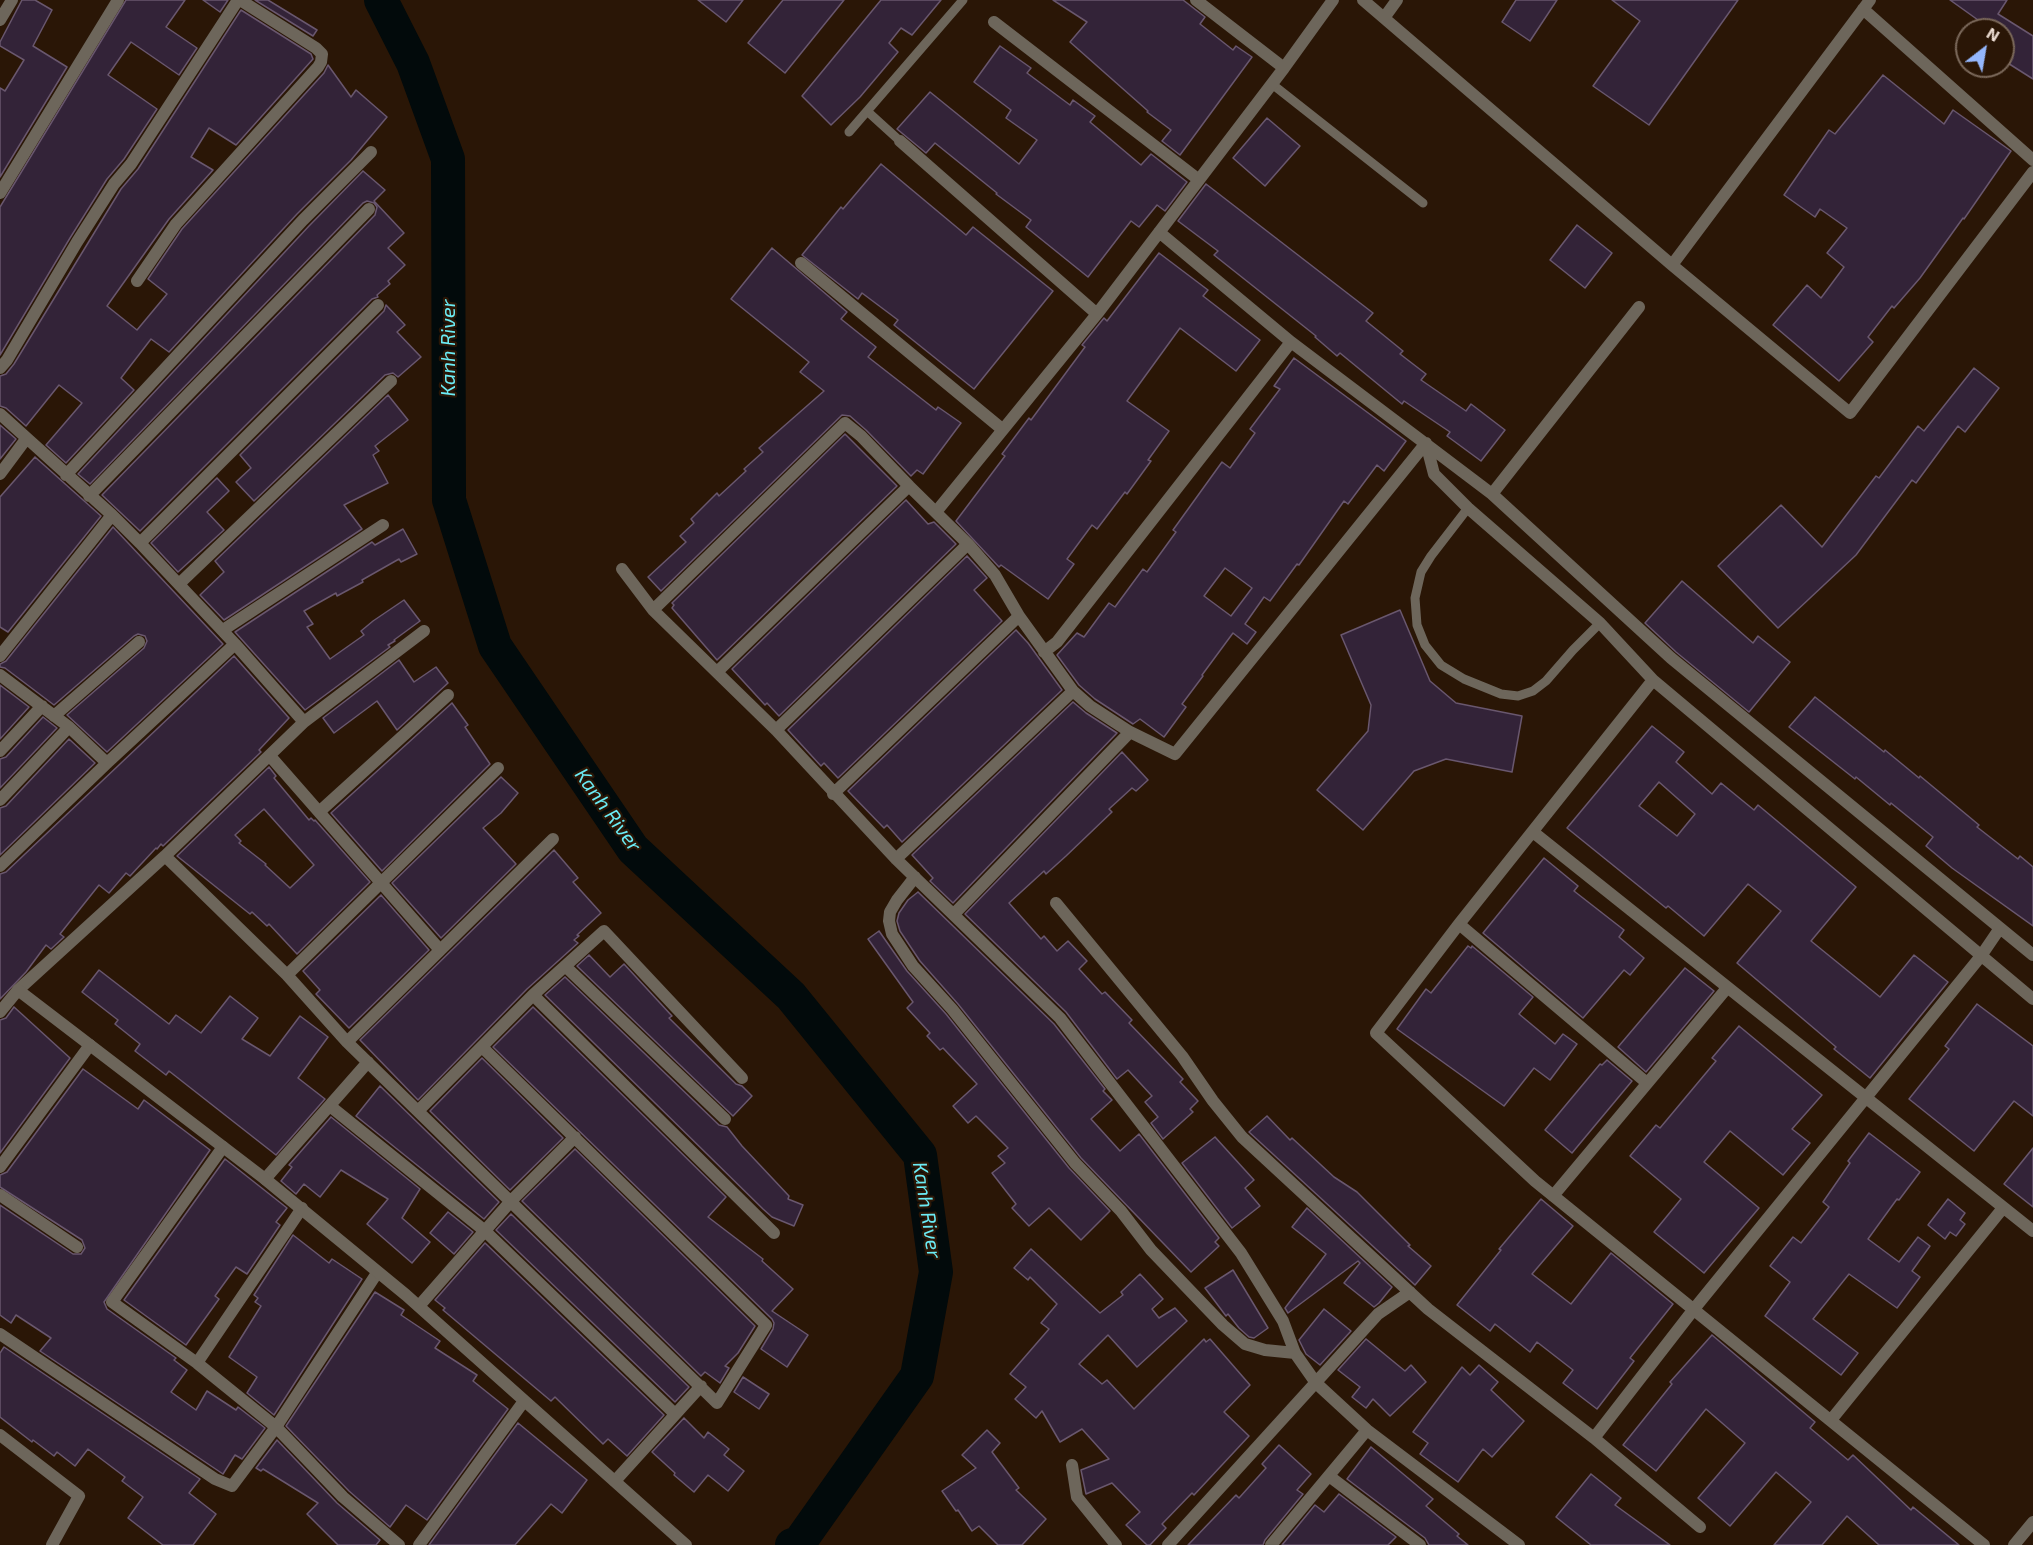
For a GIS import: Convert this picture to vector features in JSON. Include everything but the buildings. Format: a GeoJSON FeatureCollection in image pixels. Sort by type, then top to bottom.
{"type":"FeatureCollection","features":[{"type":"Feature","properties":{"kind":"street"},"geometry":{"type":"LineString","coordinates":[[0,20],[12,0]]}},
{"type":"Feature","properties":{"kind":"street"},"geometry":{"type":"LineString","coordinates":[[0,193],[118,0]]}},
{"type":"Feature","properties":{"kind":"street"},"geometry":{"type":"LineString","coordinates":[[0,368],[7,360],[76,242],[131,164],[239,0],[316,48],[322,54],[321,62],[176,224],[137,281]]}},
{"type":"Feature","properties":{"kind":"street"},"geometry":{"type":"LineString","coordinates":[[1197,0],[1284,68]]}},
{"type":"Feature","properties":{"kind":"street"},"geometry":{"type":"LineString","coordinates":[[936,512],[1097,314],[1333,0]]}},
{"type":"Feature","properties":{"kind":"street"},"geometry":{"type":"LineString","coordinates":[[1363,0],[1672,265],[1850,413],[2033,172]]}},
{"type":"Feature","properties":{"kind":"street"},"geometry":{"type":"LineString","coordinates":[[1384,18],[1397,0]]}},
{"type":"Feature","properties":{"kind":"street"},"geometry":{"type":"LineString","coordinates":[[1672,265],[1866,5],[2033,160]]}},
{"type":"Feature","properties":{"kind":"street"},"geometry":{"type":"LineString","coordinates":[[994,22],[1199,180]]}},
{"type":"Feature","properties":{"kind":"street"},"geometry":{"type":"LineString","coordinates":[[900,141],[1097,314]]}},
{"type":"Feature","properties":{"kind":"street"},"geometry":{"type":"LineString","coordinates":[[66,475],[295,228],[371,152]]}},
{"type":"Feature","properties":{"kind":"street"},"geometry":{"type":"LineString","coordinates":[[89,496],[369,209]]}},
{"type":"Feature","properties":{"kind":"street"},"geometry":{"type":"LineString","coordinates":[[1159,232],[1292,342],[1492,494],[1671,658],[2033,955]]}},
{"type":"Feature","properties":{"kind":"street"},"geometry":{"type":"LineString","coordinates":[[801,263],[1002,429]]}},
{"type":"Feature","properties":{"kind":"street"},"geometry":{"type":"LineString","coordinates":[[140,543],[378,305]]}},
{"type":"Feature","properties":{"kind":"street"},"geometry":{"type":"LineString","coordinates":[[1492,494],[1639,307]]}},
{"type":"Feature","properties":{"kind":"street"},"geometry":{"type":"LineString","coordinates":[[1044,652],[1057,642],[1292,342]]}},
{"type":"Feature","properties":{"kind":"street"},"geometry":{"type":"LineString","coordinates":[[178,584],[391,381]]}},
{"type":"Feature","properties":{"kind":"street"},"geometry":{"type":"LineString","coordinates":[[0,414],[140,543],[235,644],[304,722]]}},
{"type":"Feature","properties":{"kind":"street"},"geometry":{"type":"LineString","coordinates":[[653,610],[844,423],[861,435],[968,544],[995,575],[1019,616],[1073,691],[1090,706],[1130,732],[1175,754],[1426,443]]}},
{"type":"Feature","properties":{"kind":"street"},"geometry":{"type":"LineString","coordinates":[[0,474],[26,439]]}},
{"type":"Feature","properties":{"kind":"street"},"geometry":{"type":"LineString","coordinates":[[1426,443],[1434,474],[1468,508],[1600,623],[1653,680],[2033,999]]}},
{"type":"Feature","properties":{"kind":"street"},"geometry":{"type":"LineString","coordinates":[[717,672],[909,486]]}},
{"type":"Feature","properties":{"kind":"street"},"geometry":{"type":"LineString","coordinates":[[0,656],[112,515]]}},
{"type":"Feature","properties":{"kind":"street"},"geometry":{"type":"LineString","coordinates":[[222,630],[383,525]]}},
{"type":"Feature","properties":{"kind":"street"},"geometry":{"type":"LineString","coordinates":[[776,730],[968,544]]}},
{"type":"Feature","properties":{"kind":"street"},"geometry":{"type":"LineString","coordinates":[[622,569],[653,610],[776,730],[833,794],[896,859],[1060,1018],[1241,1253],[1283,1321],[1295,1353],[1316,1383],[1367,1430],[1519,1545]]}},
{"type":"Feature","properties":{"kind":"street"},"geometry":{"type":"LineString","coordinates":[[833,794],[1019,616]]}},
{"type":"Feature","properties":{"kind":"street"},"geometry":{"type":"LineString","coordinates":[[0,1012],[18,990],[165,855],[304,722],[424,630]]}},
{"type":"Feature","properties":{"kind":"street"},"geometry":{"type":"LineString","coordinates":[[54,716],[139,642]]}},
{"type":"Feature","properties":{"kind":"street"},"geometry":{"type":"LineString","coordinates":[[0,866],[235,644]]}},
{"type":"Feature","properties":{"kind":"street"},"geometry":{"type":"LineString","coordinates":[[0,675],[69,727],[107,763]]}},
{"type":"Feature","properties":{"kind":"street"},"geometry":{"type":"LineString","coordinates":[[1653,680],[1459,924],[1376,1033],[1535,1181],[1984,1545]]}},
{"type":"Feature","properties":{"kind":"street"},"geometry":{"type":"LineString","coordinates":[[896,859],[1073,691]]}},
{"type":"Feature","properties":{"kind":"street"},"geometry":{"type":"LineString","coordinates":[[319,812],[447,695]]}},
{"type":"Feature","properties":{"kind":"street"},"geometry":{"type":"LineString","coordinates":[[0,751],[42,706]]}},
{"type":"Feature","properties":{"kind":"street"},"geometry":{"type":"LineString","coordinates":[[0,800],[69,727]]}},
{"type":"Feature","properties":{"kind":"street"},"geometry":{"type":"LineString","coordinates":[[954,914],[1130,732]]}},
{"type":"Feature","properties":{"kind":"street"},"geometry":{"type":"LineString","coordinates":[[270,756],[440,950]]}},
{"type":"Feature","properties":{"kind":"street"},"geometry":{"type":"LineString","coordinates":[[287,975],[498,768]]}},
{"type":"Feature","properties":{"kind":"street"},"geometry":{"type":"LineString","coordinates":[[1533,832],[2033,1231]]}},
{"type":"Feature","properties":{"kind":"street"},"geometry":{"type":"LineString","coordinates":[[347,1042],[553,839]]}},
{"type":"Feature","properties":{"kind":"street"},"geometry":{"type":"LineString","coordinates":[[165,855],[287,975],[347,1042],[717,1403],[766,1325],[482,1047]]}},
{"type":"Feature","properties":{"kind":"street"},"geometry":{"type":"LineString","coordinates":[[915,877],[897,900],[890,912],[889,921],[892,934],[913,966],[952,1009],[1075,1163],[1121,1211],[1151,1250],[1223,1325],[1245,1344],[1266,1350],[1295,1353]]}},
{"type":"Feature","properties":{"kind":"street"},"geometry":{"type":"LineString","coordinates":[[1056,903],[1182,1056],[1213,1101],[1242,1137],[1446,1324],[1594,1438],[1700,1527]]}},
{"type":"Feature","properties":{"kind":"street"},"geometry":{"type":"LineString","coordinates":[[1459,924],[1647,1083]]}},
{"type":"Feature","properties":{"kind":"street"},"geometry":{"type":"LineString","coordinates":[[1594,1438],[1694,1309],[1980,956],[2000,928]]}},
{"type":"Feature","properties":{"kind":"street"},"geometry":{"type":"LineString","coordinates":[[418,1111],[533,996],[603,931],[742,1078]]}},
{"type":"Feature","properties":{"kind":"street"},"geometry":{"type":"LineString","coordinates":[[566,966],[725,1119]]}},
{"type":"Feature","properties":{"kind":"street"},"geometry":{"type":"LineString","coordinates":[[1553,1196],[1727,988]]}},
{"type":"Feature","properties":{"kind":"street"},"geometry":{"type":"LineString","coordinates":[[18,990],[302,1208],[419,1306],[686,1545]]}},
{"type":"Feature","properties":{"kind":"street"},"geometry":{"type":"LineString","coordinates":[[533,996],[774,1233]]}},
{"type":"Feature","properties":{"kind":"street"},"geometry":{"type":"LineString","coordinates":[[0,1167],[90,1045]]}},
{"type":"Feature","properties":{"kind":"street"},"geometry":{"type":"LineString","coordinates":[[265,1179],[368,1062]]}},
{"type":"Feature","properties":{"kind":"street"},"geometry":{"type":"LineString","coordinates":[[330,1106],[485,1231],[675,1414]]}},
{"type":"Feature","properties":{"kind":"street"},"geometry":{"type":"LineString","coordinates":[[419,1306],[511,1201],[574,1137]]}},
{"type":"Feature","properties":{"kind":"street"},"geometry":{"type":"LineString","coordinates":[[224,1147],[112,1302],[197,1364],[276,1427],[344,1497],[399,1545]]}},
{"type":"Feature","properties":{"kind":"street"},"geometry":{"type":"LineString","coordinates":[[0,1195],[77,1247]]}},
{"type":"Feature","properties":{"kind":"street"},"geometry":{"type":"LineString","coordinates":[[197,1364],[302,1208]]}},
{"type":"Feature","properties":{"kind":"street"},"geometry":{"type":"LineString","coordinates":[[1831,1420],[2003,1208]]}},
{"type":"Feature","properties":{"kind":"street"},"geometry":{"type":"LineString","coordinates":[[0,1334],[215,1479],[232,1486],[276,1427],[377,1273]]}},
{"type":"Feature","properties":{"kind":"street"},"geometry":{"type":"LineString","coordinates":[[1168,1545],[1378,1314],[1410,1292]]}},
{"type":"Feature","properties":{"kind":"street"},"geometry":{"type":"LineString","coordinates":[[615,1481],[701,1386]]}},
{"type":"Feature","properties":{"kind":"street"},"geometry":{"type":"LineString","coordinates":[[419,1545],[524,1401]]}},
{"type":"Feature","properties":{"kind":"street"},"geometry":{"type":"LineString","coordinates":[[1271,1545],[1367,1430]]}},
{"type":"Feature","properties":{"kind":"street"},"geometry":{"type":"LineString","coordinates":[[0,1435],[79,1496],[52,1545]]}},
{"type":"Feature","properties":{"kind":"street"},"geometry":{"type":"LineString","coordinates":[[1072,1466],[1077,1497],[1116,1545]]}},
{"type":"Feature","properties":{"kind":"street"},"geometry":{"type":"LineString","coordinates":[[1329,1476],[1420,1545]]}},
{"type":"Feature","properties":{"kind":"street"},"geometry":{"type":"LineString","coordinates":[[2014,1545],[2033,1522]]}},
{"type":"Feature","properties":{"kind":"lane"},"geometry":{"type":"LineString","coordinates":[[849,132],[963,0]]}},
{"type":"Feature","properties":{"kind":"lane"},"geometry":{"type":"LineString","coordinates":[[1272,84],[1423,203]]}},
{"type":"Feature","properties":{"kind":"lane"},"geometry":{"type":"LineString","coordinates":[[867,111],[900,141]]}},
{"type":"Feature","properties":{"kind":"lane"},"geometry":{"type":"LineString","coordinates":[[1468,508],[1421,572],[1415,598],[1417,626],[1425,645],[1441,665],[1464,679],[1501,694],[1518,696],[1533,691],[1546,681],[1600,623]]}},
{"type":"Feature","properties":{"kind":"waterway","name":"Kanh River"},"geometry":{"type":"LineString","coordinates":[[381,0],[413,63],[448,159],[449,500],[495,646],[633,849],[791,996],[920,1155],[936,1272],[917,1376],[799,1543],[792,1545]]}}]}
